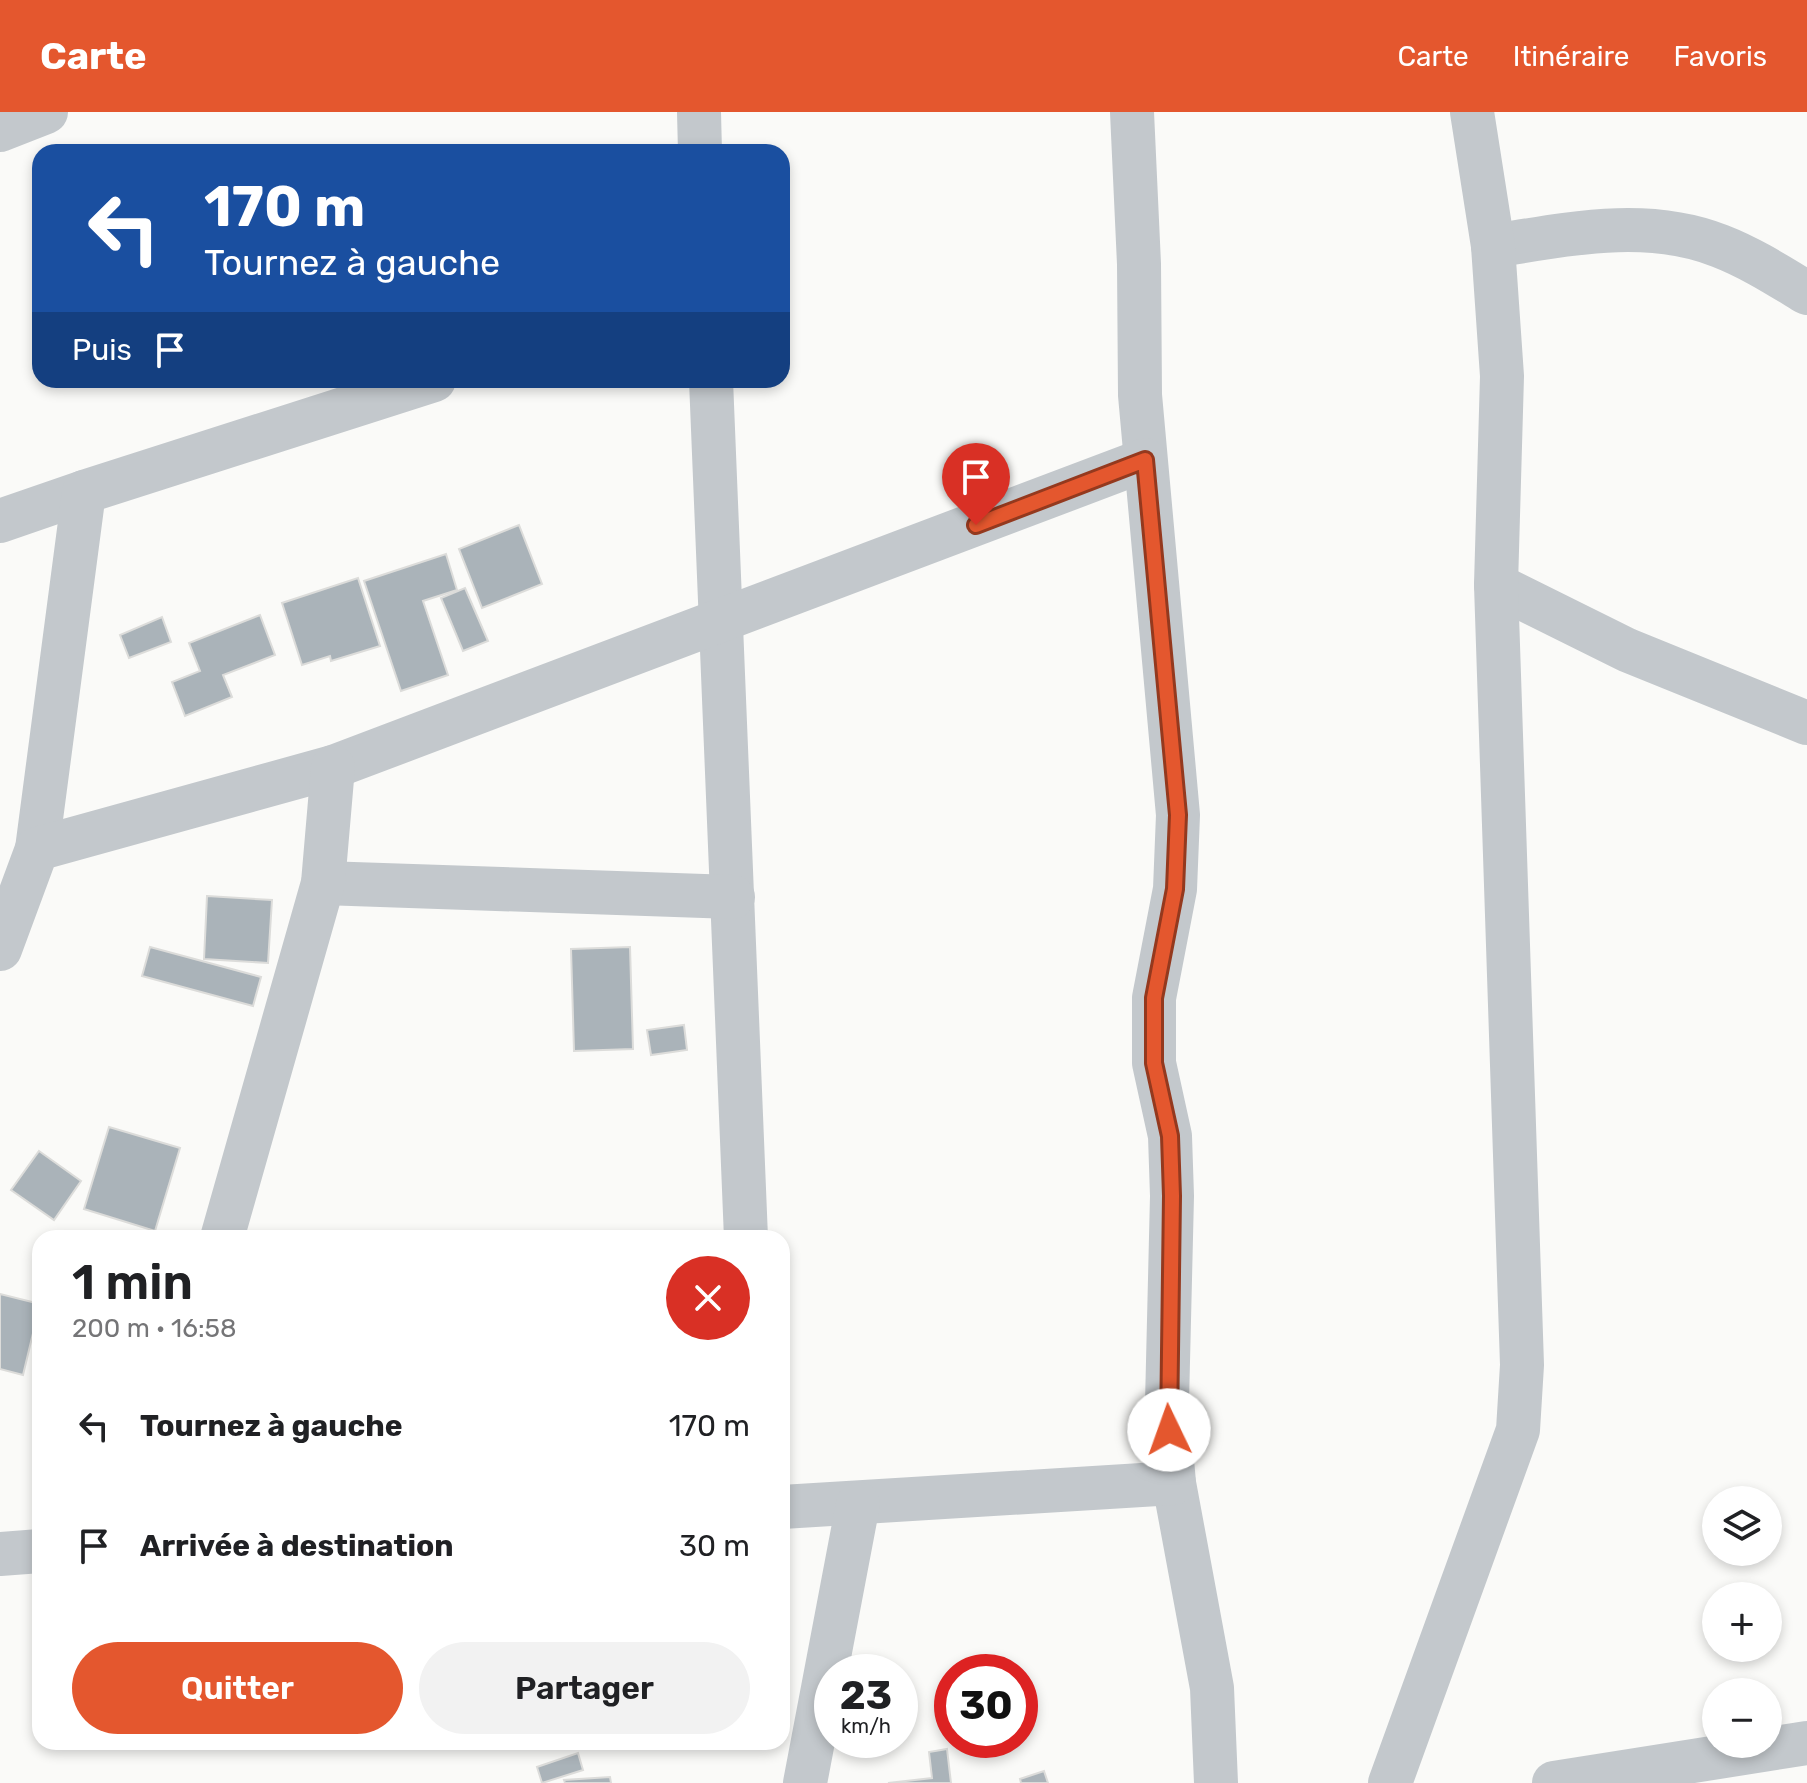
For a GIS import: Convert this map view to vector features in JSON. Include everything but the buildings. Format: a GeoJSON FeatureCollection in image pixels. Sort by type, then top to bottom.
{"type":"FeatureCollection","features":[{"type":"Feature","properties":{"kind":"street"},"geometry":{"type":"LineString","coordinates":[[0,130],[46,112]]}},
{"type":"Feature","properties":{"kind":"street"},"geometry":{"type":"LineString","coordinates":[[699,112],[700,144]]}},
{"type":"Feature","properties":{"kind":"street"},"geometry":{"type":"LineString","coordinates":[[1132,112],[1139,264],[1140,395],[1178,815],[1175,889],[1154,998],[1154,1063],[1170,1136],[1172,1196],[1167,1403],[1174,1483],[1192,1563],[1212,1688],[1216,1783]]}},
{"type":"Feature","properties":{"kind":"street"},"geometry":{"type":"LineString","coordinates":[[1390,1783],[1518,1430],[1522,1349],[1496,585],[1502,376],[1493,246],[1472,112]]}},
{"type":"Feature","properties":{"kind":"street"},"geometry":{"type":"LineString","coordinates":[[1493,246],[1600,229],[1669,233],[1717,245],[1807,293]]}},
{"type":"Feature","properties":{"kind":"street"},"geometry":{"type":"LineString","coordinates":[[0,521],[409,388]]}},
{"type":"Feature","properties":{"kind":"street"},"geometry":{"type":"LineString","coordinates":[[711,388],[746,1230]]}},
{"type":"Feature","properties":{"kind":"street"},"geometry":{"type":"LineString","coordinates":[[37,849],[333,767],[1145,460]]}},
{"type":"Feature","properties":{"kind":"street"},"geometry":{"type":"LineString","coordinates":[[0,949],[37,849],[84,492]]}},
{"type":"Feature","properties":{"kind":"street"},"geometry":{"type":"LineString","coordinates":[[1496,585],[1627,650],[1807,723]]}},
{"type":"Feature","properties":{"kind":"street"},"geometry":{"type":"LineString","coordinates":[[224,1230],[323,883],[333,767]]}},
{"type":"Feature","properties":{"kind":"street"},"geometry":{"type":"LineString","coordinates":[[323,883],[733,897]]}},
{"type":"Feature","properties":{"kind":"street"},"geometry":{"type":"LineString","coordinates":[[790,1507],[1174,1483]]}},
{"type":"Feature","properties":{"kind":"street"},"geometry":{"type":"LineString","coordinates":[[805,1783],[858,1504]]}},
{"type":"Feature","properties":{"kind":"street"},"geometry":{"type":"LineString","coordinates":[[0,1554],[32,1552]]}},
{"type":"Feature","properties":{"kind":"street"},"geometry":{"type":"LineString","coordinates":[[1554,1783],[1807,1743]]}},
{"type":"Feature","properties":{"kind":"route"},"geometry":{"type":"LineString","coordinates":[[976,525],[1145,460],[1178,815],[1175,889],[1154,998],[1154,1063],[1170,1136],[1169,1430]]}}]}
